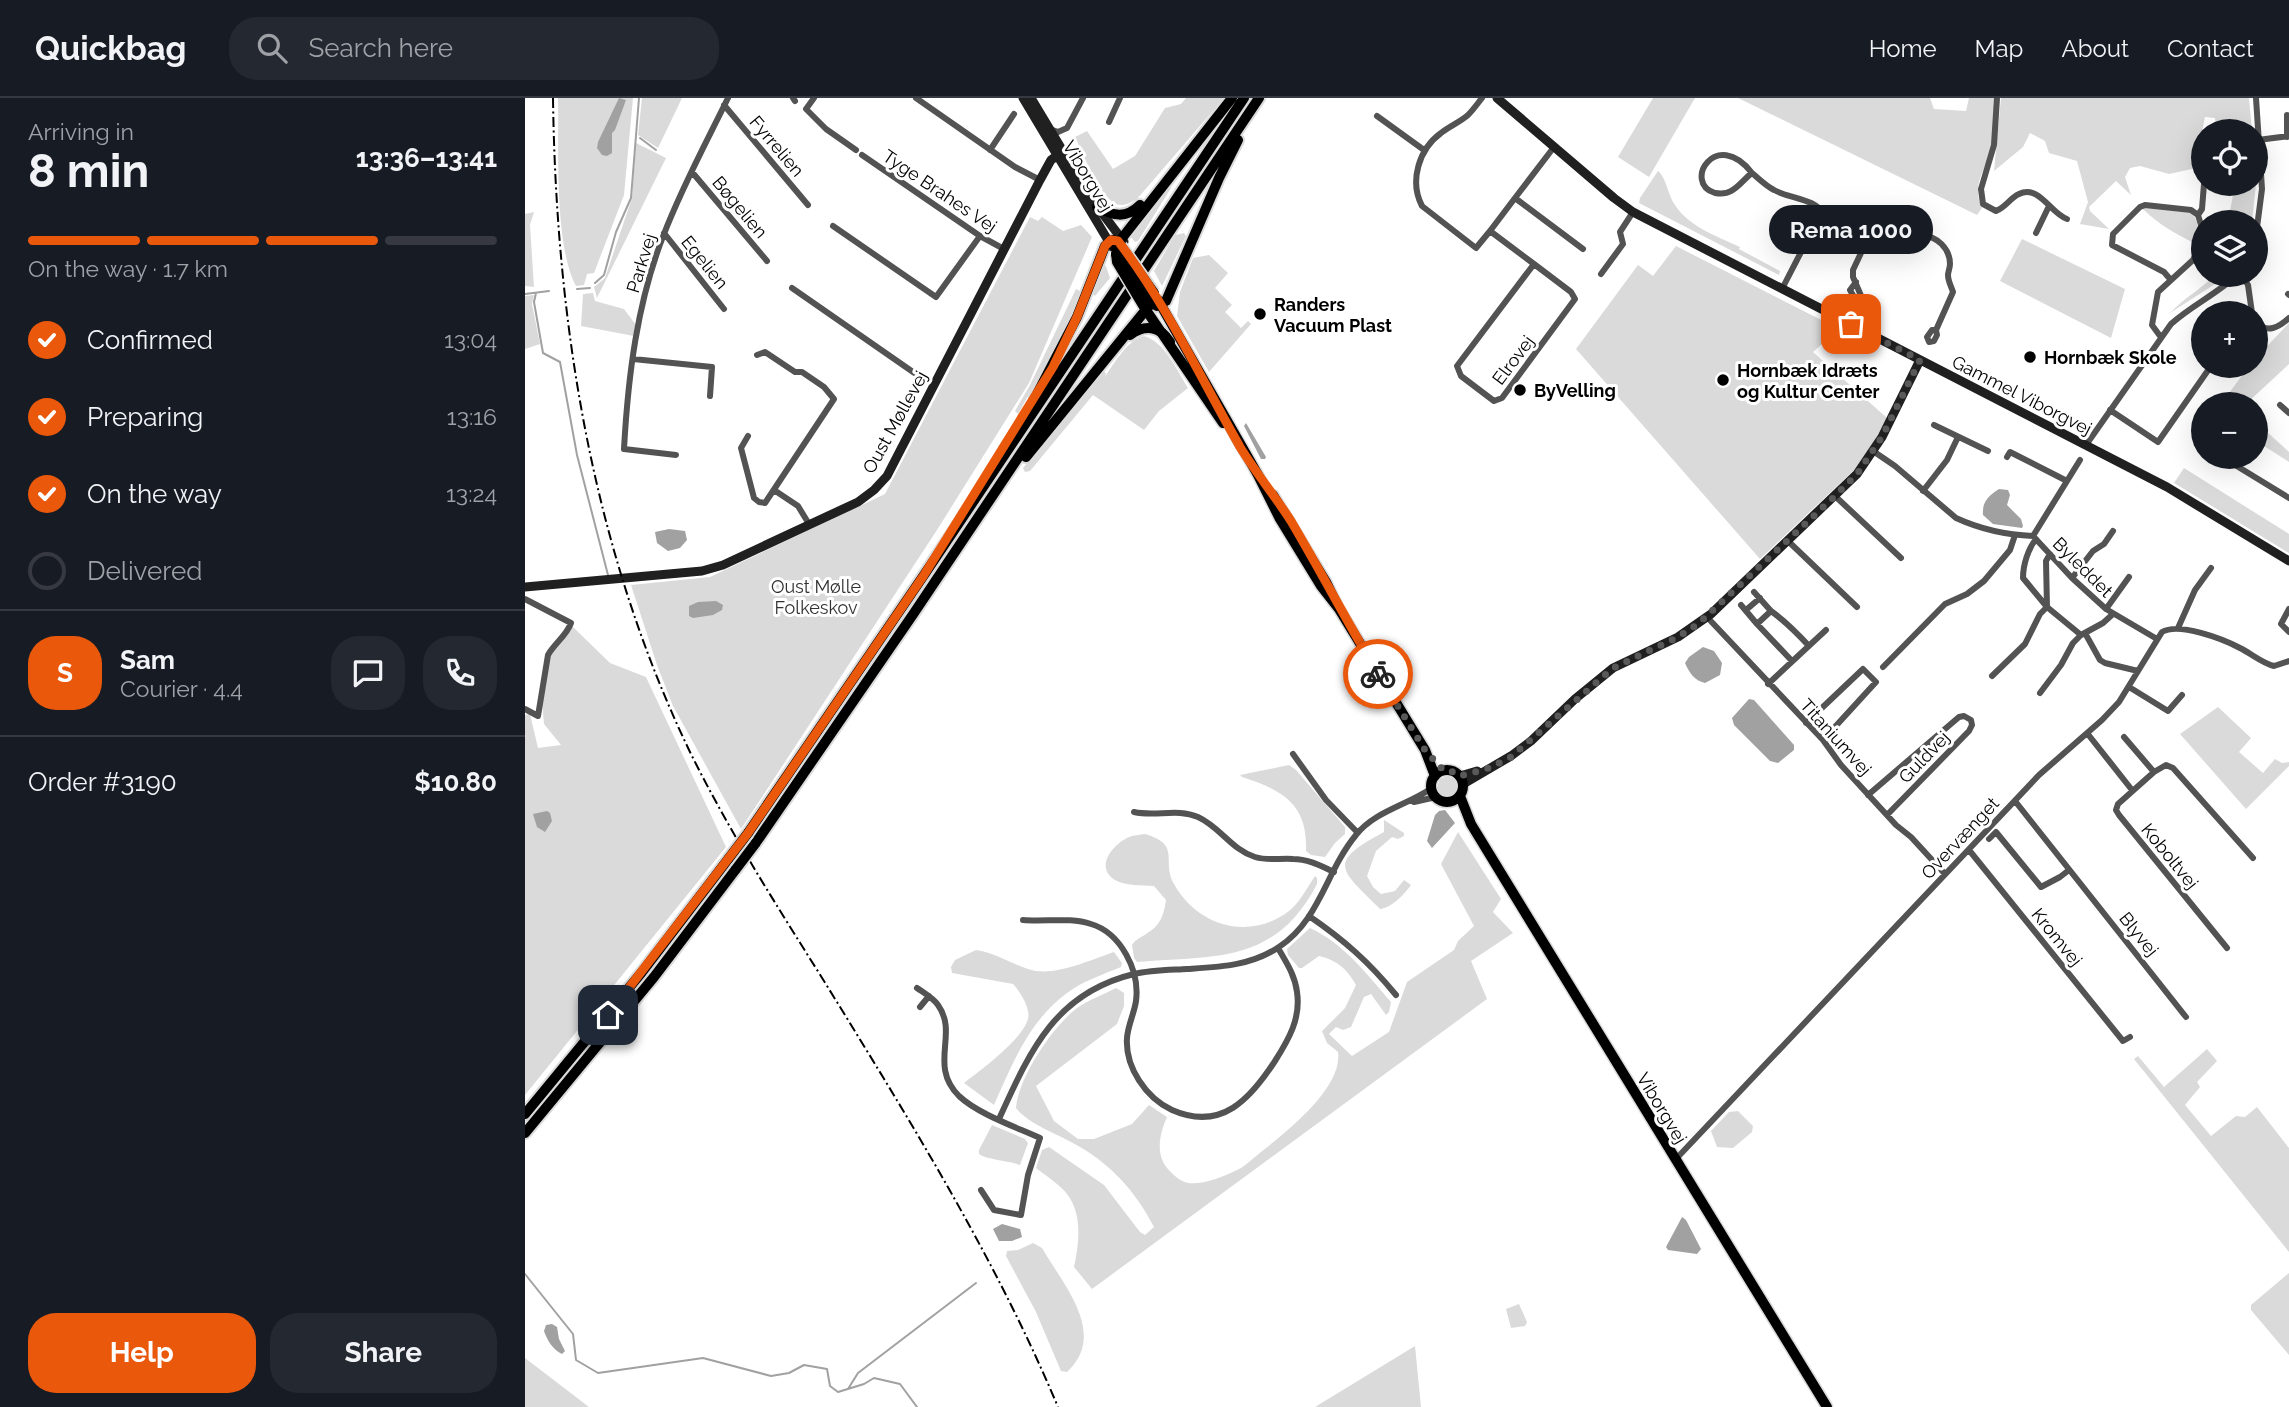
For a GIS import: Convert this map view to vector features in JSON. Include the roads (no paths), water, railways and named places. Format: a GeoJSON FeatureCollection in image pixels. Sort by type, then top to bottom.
{"type":"FeatureCollection","features":[{"type":"Feature","properties":{"kind":"highway"},"geometry":{"type":"LineString","coordinates":[[924,575],[1053,367],[1077,317],[1118,245],[1169,176],[1233,98]]}},
{"type":"Feature","properties":{"kind":"highway"},"geometry":{"type":"LineString","coordinates":[[525,1114],[642,972],[748,833],[1244,98]]}},
{"type":"Feature","properties":{"kind":"highway"},"geometry":{"type":"LineString","coordinates":[[525,1133],[654,977],[755,844],[914,613],[1259,98]]}},
{"type":"Feature","properties":{"kind":"highway"},"geometry":{"type":"LineString","coordinates":[[914,613],[1023,461],[1151,303],[1168,297],[1234,147],[1265,98]]}},
{"type":"Feature","properties":{"kind":"highway"},"geometry":{"type":"LineString","coordinates":[[1097,206],[1115,215],[1129,214],[1169,176]]}},
{"type":"Feature","properties":{"kind":"highway"},"geometry":{"type":"LineString","coordinates":[[1118,245],[1151,303]]}},
{"type":"Feature","properties":{"kind":"highway"},"geometry":{"type":"LineString","coordinates":[[1117,345],[1137,330],[1149,327],[1165,334],[1170,342]]}},
{"type":"Feature","properties":{"kind":"main road","name":"Viborgvej"},"geometry":{"type":"LineString","coordinates":[[1118,245],[1118,262],[1151,303],[1258,475],[1292,540],[1339,609],[1440,773]]}},
{"type":"Feature","properties":{"kind":"main road","name":"Viborgvej"},"geometry":{"type":"LineString","coordinates":[[1151,303],[1170,342],[1213,411],[1240,446]]}},
{"type":"Feature","properties":{"kind":"main road"},"geometry":{"type":"LineString","coordinates":[[1454,772],[1462,780],[1455,799],[1441,801],[1434,793],[1440,773],[1454,772]]}},
{"type":"Feature","properties":{"kind":"main road","name":"Viborgvej"},"geometry":{"type":"LineString","coordinates":[[1455,799],[1827,1407]]}},
{"type":"Feature","properties":{"kind":"street","name":"Tyge Brahes Vej"},"geometry":{"type":"LineString","coordinates":[[814,98],[806,109],[826,129],[980,236],[1004,249]]}},
{"type":"Feature","properties":{"kind":"street"},"geometry":{"type":"LineString","coordinates":[[916,98],[990,150],[1040,180]]}},
{"type":"Feature","properties":{"kind":"street","name":"Viborgvej"},"geometry":{"type":"LineString","coordinates":[[1023,98],[1118,245]]}},
{"type":"Feature","properties":{"kind":"street","name":"Viborgvej"},"geometry":{"type":"LineString","coordinates":[[1031,98],[1118,245]]}},
{"type":"Feature","properties":{"kind":"street"},"geometry":{"type":"LineString","coordinates":[[1050,129],[1058,132],[1067,128],[1083,98]]}},
{"type":"Feature","properties":{"kind":"street"},"geometry":{"type":"LineString","coordinates":[[1109,122],[1120,98]]}},
{"type":"Feature","properties":{"kind":"street"},"geometry":{"type":"LineString","coordinates":[[1482,98],[1467,116],[1438,135],[1424,150],[1416,174],[1418,198],[1422,206],[1476,248],[1553,147]]}},
{"type":"Feature","properties":{"kind":"street","name":"Gammel Viborgvej"},"geometry":{"type":"LineString","coordinates":[[1497,98],[1633,212],[2167,487],[2289,561]]}},
{"type":"Feature","properties":{"kind":"street"},"geometry":{"type":"LineString","coordinates":[[1997,98],[1995,138],[1982,183],[1981,200],[1996,211],[2018,194],[2030,192],[2038,195],[2060,217],[2067,219]]}},
{"type":"Feature","properties":{"kind":"street"},"geometry":{"type":"LineString","coordinates":[[2256,98],[2257,119]]}},
{"type":"Feature","properties":{"kind":"street","name":"Parkvej"},"geometry":{"type":"LineString","coordinates":[[676,454],[624,450],[626,406],[651,273],[664,233],[726,102]]}},
{"type":"Feature","properties":{"kind":"street","name":"Fyrrelien"},"geometry":{"type":"LineString","coordinates":[[726,102],[808,205]]}},
{"type":"Feature","properties":{"kind":"street"},"geometry":{"type":"LineString","coordinates":[[990,150],[1014,114]]}},
{"type":"Feature","properties":{"kind":"street"},"geometry":{"type":"LineString","coordinates":[[2268,139],[2288,137],[2287,115]]}},
{"type":"Feature","properties":{"kind":"street"},"geometry":{"type":"LineString","coordinates":[[1377,116],[1424,150]]}},
{"type":"Feature","properties":{"kind":"street"},"geometry":{"type":"LineString","coordinates":[[1752,173],[1731,192],[1721,194],[1711,192],[1704,185],[1701,176],[1707,161],[1717,155],[1728,154],[1738,158],[1771,188],[1790,198],[1816,205],[1824,215]]}},
{"type":"Feature","properties":{"kind":"street","name":"Oust Møllevej"},"geometry":{"type":"LineString","coordinates":[[525,587],[702,571],[723,565],[858,502],[874,490],[887,476],[1040,180],[1051,160],[1058,155]]}},
{"type":"Feature","properties":{"kind":"street","name":"Bøgelien"},"geometry":{"type":"LineString","coordinates":[[692,172],[767,261]]}},
{"type":"Feature","properties":{"kind":"street"},"geometry":{"type":"LineString","coordinates":[[1515,198],[1583,249]]}},
{"type":"Feature","properties":{"kind":"street"},"geometry":{"type":"LineString","coordinates":[[2170,279],[2164,272],[2112,245],[2113,234],[2145,205],[2191,210]]}},
{"type":"Feature","properties":{"kind":"street"},"geometry":{"type":"LineString","coordinates":[[2036,233],[2049,206]]}},
{"type":"Feature","properties":{"kind":"street"},"geometry":{"type":"LineString","coordinates":[[1601,274],[1623,244],[1620,232],[1633,212]]}},
{"type":"Feature","properties":{"kind":"street"},"geometry":{"type":"LineString","coordinates":[[1782,289],[1818,219],[1824,215],[1832,216],[1892,246],[1923,236],[1938,241],[1945,248],[1951,263],[1948,278],[1953,294],[1936,330]]}},
{"type":"Feature","properties":{"kind":"street"},"geometry":{"type":"LineString","coordinates":[[833,226],[936,297],[980,236]]}},
{"type":"Feature","properties":{"kind":"street","name":"Elrovej"},"geometry":{"type":"LineString","coordinates":[[1490,231],[1534,264],[1571,292],[1575,299],[1502,398],[1494,401],[1461,376],[1457,366],[1534,264]]}},
{"type":"Feature","properties":{"kind":"street","name":"Egelien"},"geometry":{"type":"LineString","coordinates":[[664,233],[724,309]]}},
{"type":"Feature","properties":{"kind":"street"},"geometry":{"type":"LineString","coordinates":[[1856,282],[1854,267],[1869,236]]}},
{"type":"Feature","properties":{"kind":"street"},"geometry":{"type":"LineString","coordinates":[[2160,337],[2152,325],[2158,292],[2191,262]]}},
{"type":"Feature","properties":{"kind":"street"},"geometry":{"type":"LineString","coordinates":[[2086,445],[2160,337],[2185,311],[2223,287]]}},
{"type":"Feature","properties":{"kind":"street"},"geometry":{"type":"LineString","coordinates":[[792,288],[913,372],[935,384]]}},
{"type":"Feature","properties":{"kind":"street"},"geometry":{"type":"LineString","coordinates":[[2268,329],[2289,318]]}},
{"type":"Feature","properties":{"kind":"street"},"geometry":{"type":"LineString","coordinates":[[748,436],[741,448],[754,498],[765,503],[834,399],[824,387],[802,372],[795,372],[765,352],[757,355]]}},
{"type":"Feature","properties":{"kind":"street"},"geometry":{"type":"LineString","coordinates":[[633,359],[712,367],[710,396]]}},
{"type":"Feature","properties":{"kind":"street"},"geometry":{"type":"LineString","coordinates":[[1462,780],[1511,757],[1613,668],[1678,637],[1707,617],[1857,474],[1894,415],[1920,360]]}},
{"type":"Feature","properties":{"kind":"street"},"geometry":{"type":"LineString","coordinates":[[2111,410],[2158,442],[2203,378]]}},
{"type":"Feature","properties":{"kind":"street"},"geometry":{"type":"LineString","coordinates":[[2280,405],[2289,413]]}},
{"type":"Feature","properties":{"kind":"street"},"geometry":{"type":"LineString","coordinates":[[1934,425],[1988,451]]}},
{"type":"Feature","properties":{"kind":"street"},"geometry":{"type":"LineString","coordinates":[[1923,491],[1947,460],[1958,437]]}},
{"type":"Feature","properties":{"kind":"street"},"geometry":{"type":"LineString","coordinates":[[1873,451],[1895,466],[1956,518],[1968,524],[2035,538],[2024,566],[2023,578],[2047,607],[2083,634],[2100,660],[2139,671]]}},
{"type":"Feature","properties":{"kind":"street"},"geometry":{"type":"LineString","coordinates":[[2007,457],[2010,452],[2067,481]]}},
{"type":"Feature","properties":{"kind":"street","name":"Byleddet"},"geometry":{"type":"LineString","coordinates":[[2080,460],[2035,538],[2072,578],[2109,612],[2157,639]]}},
{"type":"Feature","properties":{"kind":"street"},"geometry":{"type":"LineString","coordinates":[[2242,469],[2289,498]]}},
{"type":"Feature","properties":{"kind":"street"},"geometry":{"type":"LineString","coordinates":[[774,490],[798,506],[809,524]]}},
{"type":"Feature","properties":{"kind":"street"},"geometry":{"type":"LineString","coordinates":[[1835,496],[1901,558]]}},
{"type":"Feature","properties":{"kind":"street"},"geometry":{"type":"LineString","coordinates":[[2072,578],[2113,531]]}},
{"type":"Feature","properties":{"kind":"street"},"geometry":{"type":"LineString","coordinates":[[1883,667],[1945,604],[1967,594],[1984,581],[2010,550],[2015,535]]}},
{"type":"Feature","properties":{"kind":"street"},"geometry":{"type":"LineString","coordinates":[[1788,541],[1857,607]]}},
{"type":"Feature","properties":{"kind":"street"},"geometry":{"type":"LineString","coordinates":[[1992,676],[2025,644],[2038,616],[2047,607],[2046,561],[2050,554]]}},
{"type":"Feature","properties":{"kind":"street"},"geometry":{"type":"LineString","coordinates":[[2178,628],[2195,590],[2211,568]]}},
{"type":"Feature","properties":{"kind":"street"},"geometry":{"type":"LineString","coordinates":[[2039,693],[2061,665],[2073,643],[2103,623],[2129,577]]}},
{"type":"Feature","properties":{"kind":"street"},"geometry":{"type":"LineString","coordinates":[[1792,662],[1744,608],[1757,595],[1809,646]]}},
{"type":"Feature","properties":{"kind":"street"},"geometry":{"type":"LineString","coordinates":[[525,599],[571,623],[570,628],[548,655],[538,716],[525,709]]}},
{"type":"Feature","properties":{"kind":"street"},"geometry":{"type":"LineString","coordinates":[[2289,609],[2281,624],[2289,632]]}},
{"type":"Feature","properties":{"kind":"street"},"geometry":{"type":"LineString","coordinates":[[1757,624],[1771,611]]}},
{"type":"Feature","properties":{"kind":"street","name":"Titaniumvej"},"geometry":{"type":"LineString","coordinates":[[1707,617],[1823,740],[1841,765],[1887,815],[1945,874]]}},
{"type":"Feature","properties":{"kind":"street"},"geometry":{"type":"LineString","coordinates":[[2157,639],[2169,627],[2178,628],[2223,640],[2274,666],[2289,661]]}},
{"type":"Feature","properties":{"kind":"street"},"geometry":{"type":"LineString","coordinates":[[1768,684],[1826,630]]}},
{"type":"Feature","properties":{"kind":"street","name":"Overvænget"},"geometry":{"type":"LineString","coordinates":[[1675,1160],[2039,775],[2119,702],[2157,639]]}},
{"type":"Feature","properties":{"kind":"street"},"geometry":{"type":"LineString","coordinates":[[1806,723],[1863,669],[1876,682],[1823,740]]}},
{"type":"Feature","properties":{"kind":"street"},"geometry":{"type":"LineString","coordinates":[[2129,687],[2168,711],[2182,695]]}},
{"type":"Feature","properties":{"kind":"street","name":"Guldvej"},"geometry":{"type":"LineString","coordinates":[[1868,794],[1959,717],[1971,720],[1969,731],[1887,815]]}},
{"type":"Feature","properties":{"kind":"street"},"geometry":{"type":"LineString","coordinates":[[2087,733],[2132,790]]}},
{"type":"Feature","properties":{"kind":"street"},"geometry":{"type":"LineString","coordinates":[[2124,737],[2154,772],[2166,765],[2173,768],[2253,858]]}},
{"type":"Feature","properties":{"kind":"street"},"geometry":{"type":"LineString","coordinates":[[1293,754],[1326,800],[1357,832]]}},
{"type":"Feature","properties":{"kind":"street","name":"Koboltvej"},"geometry":{"type":"LineString","coordinates":[[2154,772],[2117,804],[2116,810],[2227,948]]}},
{"type":"Feature","properties":{"kind":"street"},"geometry":{"type":"LineString","coordinates":[[999,1119],[1025,1060],[1051,1024],[1085,994],[1133,975],[1225,967],[1244,963],[1278,948],[1302,927],[1319,903],[1357,832],[1378,816],[1434,793]]}},
{"type":"Feature","properties":{"kind":"street","name":"Blyvej"},"geometry":{"type":"LineString","coordinates":[[2015,801],[2186,1017]]}},
{"type":"Feature","properties":{"kind":"street"},"geometry":{"type":"LineString","coordinates":[[1134,812],[1179,812],[1192,815],[1212,825],[1249,855],[1269,860],[1309,861],[1334,872]]}},
{"type":"Feature","properties":{"kind":"street"},"geometry":{"type":"LineString","coordinates":[[1989,839],[1999,829],[2041,887],[2069,870]]}},
{"type":"Feature","properties":{"kind":"street","name":"Kromvej"},"geometry":{"type":"LineString","coordinates":[[1969,850],[2126,1039],[2116,1046]]}},
{"type":"Feature","properties":{"kind":"street"},"geometry":{"type":"LineString","coordinates":[[2237,857],[2245,850]]}},
{"type":"Feature","properties":{"kind":"street"},"geometry":{"type":"LineString","coordinates":[[1309,916],[1344,940],[1396,995]]}},
{"type":"Feature","properties":{"kind":"street"},"geometry":{"type":"LineString","coordinates":[[1023,920],[1079,921],[1108,932],[1117,941],[1126,955],[1133,975],[1136,1003],[1127,1040],[1129,1058],[1136,1077],[1145,1089],[1171,1110],[1204,1117],[1225,1113],[1241,1105],[1258,1088],[1291,1036],[1297,1016],[1297,992],[1291,970],[1278,948]]}},
{"type":"Feature","properties":{"kind":"street"},"geometry":{"type":"LineString","coordinates":[[2212,947],[2220,940]]}},
{"type":"Feature","properties":{"kind":"street"},"geometry":{"type":"LineString","coordinates":[[918,988],[938,1005],[944,1018],[944,1063],[950,1085],[970,1105],[1040,1138],[1028,1175],[1021,1215],[994,1210],[981,1190]]}},
{"type":"Feature","properties":{"kind":"street"},"geometry":{"type":"LineString","coordinates":[[920,1007],[929,996]]}},
{"type":"Feature","properties":{"kind":"waterway"},"geometry":{"type":"LineString","coordinates":[[595,283],[604,275],[616,232],[631,198],[639,98]]}},
{"type":"Feature","properties":{"kind":"waterway"},"geometry":{"type":"LineString","coordinates":[[640,138],[656,150]]}},
{"type":"Feature","properties":{"kind":"waterway"},"geometry":{"type":"LineString","coordinates":[[577,289],[590,288]]}},
{"type":"Feature","properties":{"kind":"waterway"},"geometry":{"type":"LineString","coordinates":[[525,294],[549,291]]}},
{"type":"Feature","properties":{"kind":"waterway"},"geometry":{"type":"LineString","coordinates":[[536,293],[534,302],[543,353],[560,362],[577,455],[608,575]]}},
{"type":"Feature","properties":{"kind":"waterway"},"geometry":{"type":"LineString","coordinates":[[525,1274],[573,1334],[576,1360],[598,1373],[703,1358],[771,1376],[789,1373],[804,1365],[827,1369],[830,1386],[838,1392],[874,1378],[900,1384],[917,1407]]}},
{"type":"Feature","properties":{"kind":"waterway"},"geometry":{"type":"LineString","coordinates":[[848,1389],[858,1373],[976,1283]]}},
{"type":"Feature","properties":{"kind":"railway"},"geometry":{"type":"LineString","coordinates":[[553,98],[562,266],[586,433],[604,515],[628,596],[656,675],[690,752],[737,839],[888,1085],[979,1243],[1058,1407]]}},
{"type":"Feature","properties":{"kind":"place","name":"Randers Vacuum Plast"},"geometry":{"type":"Point","coordinates":[1260,314]}},
{"type":"Feature","properties":{"kind":"place","name":"Rema 1000"},"geometry":{"type":"Point","coordinates":[1851,324]}},
{"type":"Feature","properties":{"kind":"place","name":"Hornbæk Skole"},"geometry":{"type":"Point","coordinates":[2030,357]}},
{"type":"Feature","properties":{"kind":"place","name":"Hornbæk Idræts og Kultur Center"},"geometry":{"type":"Point","coordinates":[1723,380]}},
{"type":"Feature","properties":{"kind":"place","name":"ByVelling"},"geometry":{"type":"Point","coordinates":[1520,390]}},
{"type":"Feature","properties":{"kind":"park label","name":"Oust Mølle Folkeskov"},"geometry":{"type":"Point","coordinates":[816,596]}}]}
